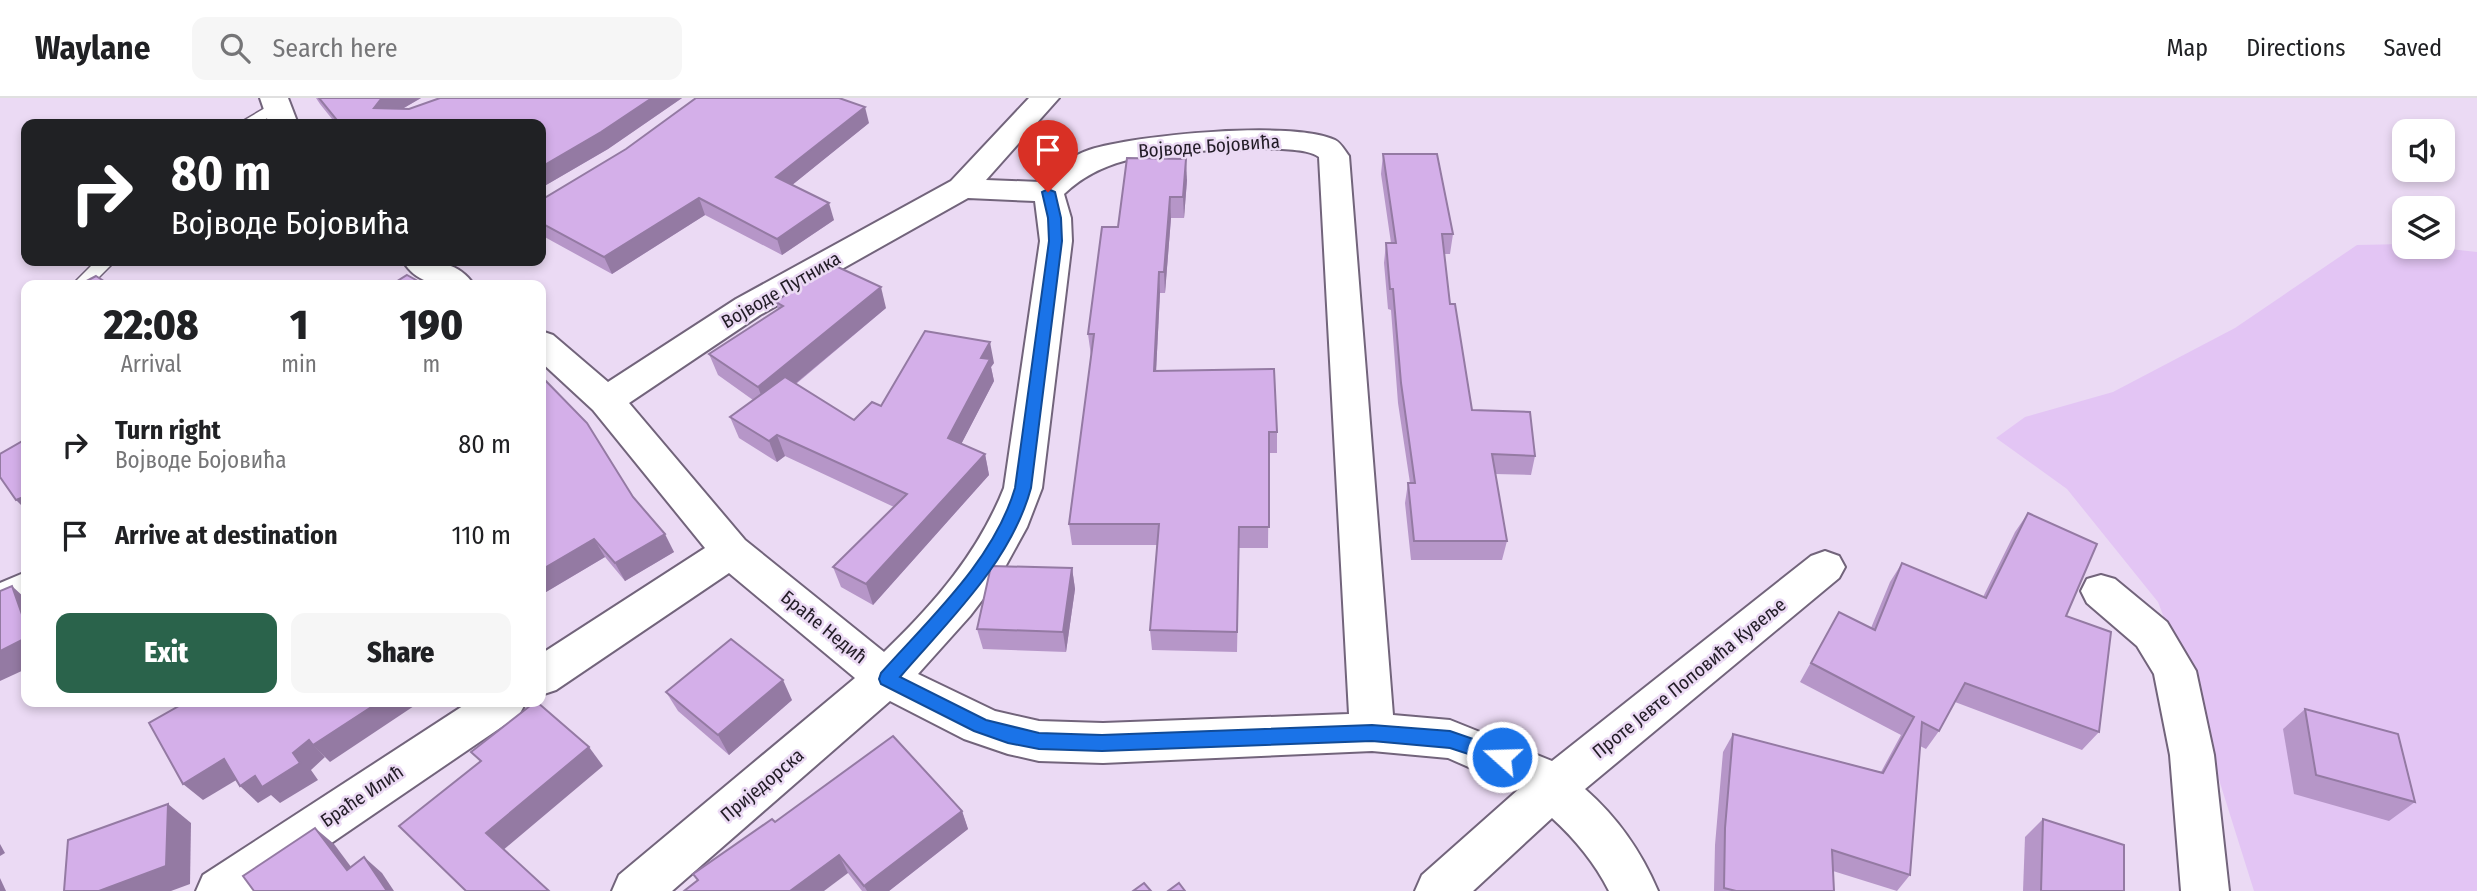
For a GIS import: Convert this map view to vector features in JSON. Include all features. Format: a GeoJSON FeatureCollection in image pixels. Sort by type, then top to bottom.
{"type":"FeatureCollection","features":[{"type":"Feature","properties":{"kind":"street","name":"Војводе Путника"},"geometry":{"type":"LineString","coordinates":[[606,401],[748,307],[962,188],[1045,98]]}},
{"type":"Feature","properties":{"kind":"street","name":"Војводе Бојовића"},"geometry":{"type":"LineString","coordinates":[[1048,192],[1079,165],[1103,155],[1165,146],[1284,139],[1326,147],[1334,156],[1372,733]]}},
{"type":"Feature","properties":{"kind":"street"},"geometry":{"type":"LineString","coordinates":[[887,679],[967,588],[1015,517],[1023,488],[1056,241],[1055,218],[1048,192],[962,188]]}},
{"type":"Feature","properties":{"kind":"street","name":"Браће Недић"},"geometry":{"type":"LineString","coordinates":[[546,347],[606,401],[731,551],[887,679],[980,725],[1008,735],[1039,741],[1102,743],[1372,733],[1450,740],[1476,747],[1530,770],[1552,788],[1588,821],[1616,856],[1634,891]]}},
{"type":"Feature","properties":{"kind":"street"},"geometry":{"type":"LineString","coordinates":[[546,674],[731,551]]}},
{"type":"Feature","properties":{"kind":"street","name":"Проте Јевте Поповића Кувеље"},"geometry":{"type":"LineString","coordinates":[[1439,891],[1552,788],[1825,567]]}},
{"type":"Feature","properties":{"kind":"street"},"geometry":{"type":"LineString","coordinates":[[0,602],[21,591]]}},
{"type":"Feature","properties":{"kind":"street"},"geometry":{"type":"LineString","coordinates":[[2101,591],[2152,634],[2175,671],[2192,755],[2205,891]]}},
{"type":"Feature","properties":{"kind":"street","name":"Приједорска"},"geometry":{"type":"LineString","coordinates":[[636,891],[887,679]]}},
{"type":"Feature","properties":{"kind":"street","name":"Браће Илић"},"geometry":{"type":"LineString","coordinates":[[220,891],[496,707]]}},
{"type":"Feature","properties":{"kind":"lane"},"geometry":{"type":"LineString","coordinates":[[257,119],[278,109]]}},
{"type":"Feature","properties":{"kind":"lane"},"geometry":{"type":"LineString","coordinates":[[86,280],[101,266]]}},
{"type":"Feature","properties":{"kind":"shaded area"},"geometry":{"type":"Polygon","coordinates":[[[2392,244],[2392,259],[2455,259],[2455,250],[2477,252],[2477,891],[2254,891],[2188,681],[2158,602],[2067,489],[1996,438],[2025,417],[2113,392],[2235,328],[2357,245],[2392,244]]]}},
{"type":"Feature","properties":{"kind":"building"},"geometry":{"type":"Polygon","coordinates":[[[319,98],[383,98],[374,108],[409,109],[440,98],[652,98],[546,164],[546,119],[336,119],[319,98]]]}},
{"type":"Feature","properties":{"kind":"building"},"geometry":{"type":"Polygon","coordinates":[[[696,98],[839,98],[865,107],[776,177],[829,203],[777,239],[699,198],[604,257],[546,226],[546,197],[626,149],[696,98]]]}},
{"type":"Feature","properties":{"kind":"building"},"geometry":{"type":"Polygon","coordinates":[[[1383,154],[1437,154],[1453,234],[1442,234],[1450,304],[1455,304],[1472,410],[1530,412],[1535,456],[1492,454],[1507,541],[1414,541],[1408,483],[1415,483],[1386,243],[1396,243],[1383,154]]]}},
{"type":"Feature","properties":{"kind":"building"},"geometry":{"type":"Polygon","coordinates":[[[1127,158],[1186,159],[1183,197],[1170,197],[1164,272],[1159,272],[1154,371],[1274,369],[1277,432],[1269,432],[1269,527],[1239,527],[1237,632],[1150,630],[1159,524],[1069,524],[1094,334],[1088,334],[1102,227],[1118,227],[1127,158]]]}},
{"type":"Feature","properties":{"kind":"building"},"geometry":{"type":"Polygon","coordinates":[[[827,262],[881,287],[758,387],[709,354],[783,306],[776,302],[827,262]]]}},
{"type":"Feature","properties":{"kind":"building"},"geometry":{"type":"Polygon","coordinates":[[[407,275],[416,280],[399,280],[407,275]]]}},
{"type":"Feature","properties":{"kind":"building"},"geometry":{"type":"Polygon","coordinates":[[[925,331],[990,342],[981,358],[990,359],[948,438],[985,454],[866,584],[833,567],[907,494],[777,435],[769,441],[730,417],[785,377],[854,420],[872,402],[881,406],[925,331]]]}},
{"type":"Feature","properties":{"kind":"building"},"geometry":{"type":"Polygon","coordinates":[[[546,381],[587,423],[633,497],[665,534],[615,563],[594,539],[546,567],[546,381]]]}},
{"type":"Feature","properties":{"kind":"building"},"geometry":{"type":"Polygon","coordinates":[[[21,442],[21,498],[16,500],[0,477],[0,454],[21,442]]]}},
{"type":"Feature","properties":{"kind":"building"},"geometry":{"type":"Polygon","coordinates":[[[2028,513],[2097,544],[2066,616],[2111,632],[2099,732],[1965,683],[1939,731],[1922,722],[1910,875],[1832,850],[1834,891],[1736,891],[1724,888],[1725,828],[1733,734],[1883,773],[1914,717],[1811,663],[1839,612],[1875,630],[1902,563],[1986,598],[2028,513]]]}},
{"type":"Feature","properties":{"kind":"building"},"geometry":{"type":"Polygon","coordinates":[[[991,566],[1072,568],[1063,632],[977,629],[991,566]]]}},
{"type":"Feature","properties":{"kind":"building"},"geometry":{"type":"Polygon","coordinates":[[[12,586],[21,612],[21,640],[0,651],[0,591],[12,586]]]}},
{"type":"Feature","properties":{"kind":"building"},"geometry":{"type":"Polygon","coordinates":[[[731,639],[783,680],[718,735],[666,692],[731,639]]]}},
{"type":"Feature","properties":{"kind":"building"},"geometry":{"type":"Polygon","coordinates":[[[177,707],[371,707],[313,745],[309,740],[293,753],[300,763],[262,787],[255,776],[240,786],[224,759],[183,784],[149,723],[177,707]]]}},
{"type":"Feature","properties":{"kind":"building"},"geometry":{"type":"Polygon","coordinates":[[[529,707],[543,707],[589,747],[486,833],[549,891],[466,891],[399,826],[481,761],[471,752],[529,707]]]}},
{"type":"Feature","properties":{"kind":"building"},"geometry":{"type":"Polygon","coordinates":[[[2305,709],[2398,734],[2415,802],[2316,775],[2305,709]]]}},
{"type":"Feature","properties":{"kind":"building"},"geometry":{"type":"Polygon","coordinates":[[[893,736],[962,811],[864,886],[839,855],[790,891],[684,891],[698,880],[693,874],[772,819],[775,822],[893,736]]]}},
{"type":"Feature","properties":{"kind":"building"},"geometry":{"type":"Polygon","coordinates":[[[168,804],[166,866],[99,891],[64,891],[68,840],[168,804]]]}},
{"type":"Feature","properties":{"kind":"building"},"geometry":{"type":"Polygon","coordinates":[[[2043,819],[2124,845],[2124,891],[2041,891],[2043,819]]]}},
{"type":"Feature","properties":{"kind":"building"},"geometry":{"type":"Polygon","coordinates":[[[315,828],[347,870],[364,857],[387,891],[254,891],[243,876],[315,828]]]}},
{"type":"Feature","properties":{"kind":"building"},"geometry":{"type":"Polygon","coordinates":[[[1144,883],[1151,891],[1133,891],[1144,883]]]}},
{"type":"Feature","properties":{"kind":"building"},"geometry":{"type":"Polygon","coordinates":[[[1179,883],[1185,891],[1168,891],[1179,883]]]}},
{"type":"Feature","properties":{"kind":"route"},"geometry":{"type":"LineString","coordinates":[[1048,192],[1055,218],[1056,241],[1023,488],[1015,517],[967,588],[887,679],[980,725],[1008,735],[1039,741],[1102,743],[1409,734],[1450,740],[1502,757]]}}]}
